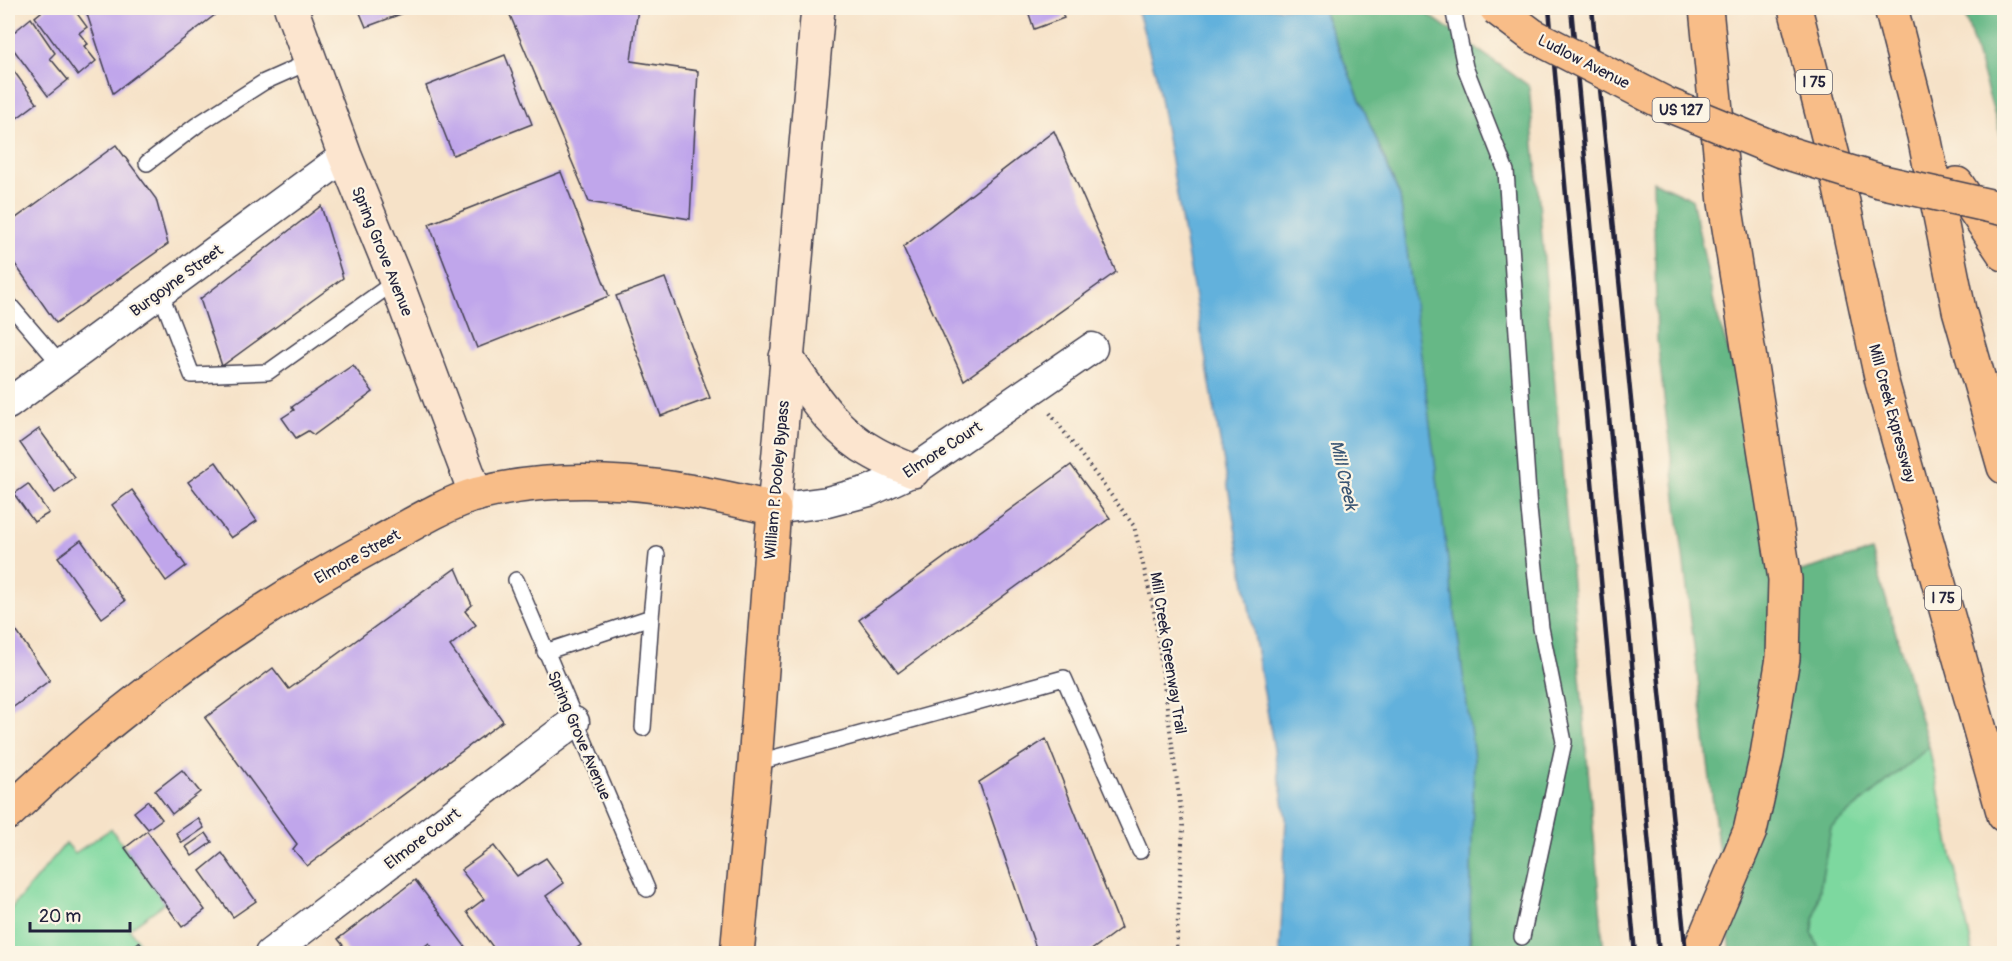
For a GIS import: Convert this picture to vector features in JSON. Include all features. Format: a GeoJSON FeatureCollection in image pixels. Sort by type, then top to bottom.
{"type":"FeatureCollection","features":[{"type":"Feature","properties":{"kind":"main road","name":"Spring Grove Avenue"},"geometry":{"type":"LineString","coordinates":[[291,8],[345,156],[396,281],[476,495]]}},
{"type":"Feature","properties":{"kind":"main road","name":"William P. Dooley Bypass"},"geometry":{"type":"LineString","coordinates":[[737,954],[755,763],[786,357],[818,8]]}},
{"type":"Feature","properties":{"kind":"main road","name":"Ludlow Avenue"},"geometry":{"type":"LineString","coordinates":[[1496,8],[1533,35],[1666,104],[1781,151],[1879,181],[2004,208]]}},
{"type":"Feature","properties":{"kind":"main road"},"geometry":{"type":"LineString","coordinates":[[1698,954],[1750,831],[1767,755],[1783,658],[1785,579],[1725,202],[1706,8]]}},
{"type":"Feature","properties":{"kind":"main road","name":"Mill Creek Expressway"},"geometry":{"type":"LineString","coordinates":[[1795,8],[1833,156],[1882,382],[2004,815]]}},
{"type":"Feature","properties":{"kind":"main road"},"geometry":{"type":"LineString","coordinates":[[1891,8],[1924,136],[1959,309],[2004,467]]}},
{"type":"Feature","properties":{"kind":"main road"},"geometry":{"type":"LineString","coordinates":[[1924,136],[2004,254]]}},
{"type":"Feature","properties":{"kind":"main road"},"geometry":{"type":"LineString","coordinates":[[786,357],[811,394],[845,433],[873,453],[913,471]]}},
{"type":"Feature","properties":{"kind":"main road","name":"Elmore Street"},"geometry":{"type":"LineString","coordinates":[[8,813],[63,760],[200,655],[303,585],[420,520],[476,495],[522,487],[573,482],[644,484],[717,495],[774,509]]}},
{"type":"Feature","properties":{"kind":"street","name":"Burgoyne Street"},"geometry":{"type":"LineString","coordinates":[[8,404],[345,156]]}},
{"type":"Feature","properties":{"kind":"street","name":"Elmore Court"},"geometry":{"type":"LineString","coordinates":[[774,509],[869,491],[913,471],[1092,348]]}},
{"type":"Feature","properties":{"kind":"street","name":"Elmore Court"},"geometry":{"type":"LineString","coordinates":[[270,954],[574,722]]}},
{"type":"Feature","properties":{"kind":"lane"},"geometry":{"type":"LineString","coordinates":[[1452,8],[1465,67],[1506,171],[1529,497],[1541,628],[1564,742],[1522,937]]}},
{"type":"Feature","properties":{"kind":"lane"},"geometry":{"type":"LineString","coordinates":[[147,163],[197,124],[264,81],[311,61]]}},
{"type":"Feature","properties":{"kind":"lane"},"geometry":{"type":"LineString","coordinates":[[160,292],[192,375],[268,372],[396,281]]}},
{"type":"Feature","properties":{"kind":"lane"},"geometry":{"type":"LineString","coordinates":[[8,303],[61,365]]}},
{"type":"Feature","properties":{"kind":"lane"},"geometry":{"type":"LineString","coordinates":[[643,728],[657,555]]}},
{"type":"Feature","properties":{"kind":"lane","name":"Spring Grove Avenue"},"geometry":{"type":"LineString","coordinates":[[516,580],[646,889]]}},
{"type":"Feature","properties":{"kind":"lane"},"geometry":{"type":"LineString","coordinates":[[545,652],[651,617]]}},
{"type":"Feature","properties":{"kind":"lane"},"geometry":{"type":"LineString","coordinates":[[755,763],[1064,678],[1140,851]]}},
{"type":"Feature","properties":{"kind":"path","name":"Mill Creek Greenway Trail"},"geometry":{"type":"LineString","coordinates":[[1033,389],[1134,526],[1154,611],[1183,826],[1176,954]]}},
{"type":"Feature","properties":{"kind":"green space"},"geometry":{"type":"Polygon","coordinates":[[[1322,8],[1419,8],[1529,86],[1604,953],[1469,953],[1471,942],[1400,197],[1322,8]]]}},
{"type":"Feature","properties":{"kind":"green space"},"geometry":{"type":"Polygon","coordinates":[[[1963,8],[2004,8],[2004,147],[1963,8]]]}},
{"type":"Feature","properties":{"kind":"green space"},"geometry":{"type":"Polygon","coordinates":[[[1653,181],[1692,199],[1716,312],[1771,482],[1780,577],[1872,551],[1929,747],[1831,827],[1812,932],[1821,953],[1731,953],[1657,340],[1653,181]]]}},
{"type":"Feature","properties":{"kind":"green space"},"geometry":{"type":"Polygon","coordinates":[[[1929,747],[1973,953],[1821,953],[1812,933],[1831,827],[1929,747]]]}},
{"type":"Feature","properties":{"kind":"green space"},"geometry":{"type":"Polygon","coordinates":[[[111,829],[165,903],[129,929],[139,942],[124,953],[8,954],[8,912],[66,843],[75,853],[111,829]]]}},
{"type":"Feature","properties":{"kind":"water","name":"Mill Creek"},"geometry":{"type":"Polygon","coordinates":[[[1137,8],[1322,8],[1400,197],[1474,758],[1469,953],[1280,953],[1286,818],[1156,75],[1137,8]]]}},
{"type":"Feature","properties":{"kind":"building"},"geometry":{"type":"Polygon","coordinates":[[[46,8],[73,8],[87,27],[79,33],[88,44],[84,46],[96,61],[78,76],[35,17],[46,8]]]}},
{"type":"Feature","properties":{"kind":"building"},"geometry":{"type":"Polygon","coordinates":[[[85,8],[224,8],[113,93],[85,8]]]}},
{"type":"Feature","properties":{"kind":"building"},"geometry":{"type":"Polygon","coordinates":[[[358,8],[417,8],[366,27],[358,8]]]}},
{"type":"Feature","properties":{"kind":"building"},"geometry":{"type":"Polygon","coordinates":[[[507,8],[638,8],[631,61],[698,71],[690,219],[589,202],[507,8]]]}},
{"type":"Feature","properties":{"kind":"building"},"geometry":{"type":"Polygon","coordinates":[[[1027,8],[1060,8],[1064,18],[1034,29],[1027,8]]]}},
{"type":"Feature","properties":{"kind":"building"},"geometry":{"type":"Polygon","coordinates":[[[31,18],[55,53],[50,58],[68,80],[48,96],[8,42],[8,37],[31,18]]]}},
{"type":"Feature","properties":{"kind":"building"},"geometry":{"type":"Polygon","coordinates":[[[505,55],[532,124],[453,155],[426,86],[505,55]]]}},
{"type":"Feature","properties":{"kind":"building"},"geometry":{"type":"Polygon","coordinates":[[[8,63],[37,103],[17,118],[8,106],[8,63]]]}},
{"type":"Feature","properties":{"kind":"building"},"geometry":{"type":"Polygon","coordinates":[[[1054,131],[1116,272],[964,380],[903,247],[1054,131]]]}},
{"type":"Feature","properties":{"kind":"building"},"geometry":{"type":"Polygon","coordinates":[[[116,145],[156,199],[168,244],[56,323],[8,254],[8,224],[116,145]]]}},
{"type":"Feature","properties":{"kind":"building"},"geometry":{"type":"Polygon","coordinates":[[[561,172],[609,296],[477,348],[429,224],[561,172]]]}},
{"type":"Feature","properties":{"kind":"building"},"geometry":{"type":"Polygon","coordinates":[[[321,206],[343,278],[222,366],[200,299],[321,206]]]}},
{"type":"Feature","properties":{"kind":"building"},"geometry":{"type":"Polygon","coordinates":[[[665,278],[710,398],[661,416],[616,296],[665,278]]]}},
{"type":"Feature","properties":{"kind":"building"},"geometry":{"type":"Polygon","coordinates":[[[353,365],[373,392],[314,435],[308,431],[296,438],[282,418],[294,410],[292,407],[353,365]]]}},
{"type":"Feature","properties":{"kind":"building"},"geometry":{"type":"Polygon","coordinates":[[[39,429],[75,478],[55,493],[20,443],[39,429]]]}},
{"type":"Feature","properties":{"kind":"building"},"geometry":{"type":"Polygon","coordinates":[[[216,462],[257,521],[231,538],[188,482],[216,462]]]}},
{"type":"Feature","properties":{"kind":"building"},"geometry":{"type":"Polygon","coordinates":[[[1071,465],[1110,518],[898,673],[859,620],[1071,465]]]}},
{"type":"Feature","properties":{"kind":"building"},"geometry":{"type":"Polygon","coordinates":[[[28,484],[49,513],[34,522],[14,494],[28,484]]]}},
{"type":"Feature","properties":{"kind":"building"},"geometry":{"type":"Polygon","coordinates":[[[132,490],[186,566],[166,581],[112,505],[132,490]]]}},
{"type":"Feature","properties":{"kind":"building"},"geometry":{"type":"Polygon","coordinates":[[[81,540],[125,601],[102,618],[58,557],[81,540]]]}},
{"type":"Feature","properties":{"kind":"building"},"geometry":{"type":"Polygon","coordinates":[[[456,568],[472,605],[465,611],[476,625],[450,646],[503,721],[307,866],[293,849],[297,844],[205,718],[273,668],[289,689],[456,568]]]}},
{"type":"Feature","properties":{"kind":"building"},"geometry":{"type":"Polygon","coordinates":[[[8,619],[50,680],[8,711],[8,619]]]}},
{"type":"Feature","properties":{"kind":"building"},"geometry":{"type":"Polygon","coordinates":[[[1046,739],[1121,928],[1086,954],[1038,954],[979,782],[1046,739]]]}},
{"type":"Feature","properties":{"kind":"building"},"geometry":{"type":"Polygon","coordinates":[[[182,770],[200,792],[172,814],[155,791],[182,770]]]}},
{"type":"Feature","properties":{"kind":"building"},"geometry":{"type":"Polygon","coordinates":[[[148,801],[162,819],[148,829],[134,812],[148,801]]]}},
{"type":"Feature","properties":{"kind":"building"},"geometry":{"type":"Polygon","coordinates":[[[198,818],[204,828],[182,843],[176,833],[198,818]]]}},
{"type":"Feature","properties":{"kind":"building"},"geometry":{"type":"Polygon","coordinates":[[[147,831],[205,910],[182,927],[125,848],[147,831]]]}},
{"type":"Feature","properties":{"kind":"building"},"geometry":{"type":"Polygon","coordinates":[[[206,833],[212,842],[192,856],[186,847],[206,833]]]}},
{"type":"Feature","properties":{"kind":"building"},"geometry":{"type":"Polygon","coordinates":[[[494,846],[517,876],[546,858],[564,883],[546,896],[581,945],[568,954],[498,954],[467,912],[484,899],[461,870],[494,846]]]}},
{"type":"Feature","properties":{"kind":"building"},"geometry":{"type":"Polygon","coordinates":[[[222,853],[256,901],[233,917],[200,871],[222,853]]]}},
{"type":"Feature","properties":{"kind":"building"},"geometry":{"type":"Polygon","coordinates":[[[415,880],[470,953],[437,954],[429,943],[414,954],[350,954],[338,939],[415,880]]]}},
{"type":"Feature","properties":{"kind":"building"},"geometry":{"type":"Polygon","coordinates":[[[139,942],[148,954],[124,954],[139,942]]]}},
{"type":"Feature","properties":{"kind":"railway"},"geometry":{"type":"LineString","coordinates":[[1549,8],[1635,954]]}},
{"type":"Feature","properties":{"kind":"railway"},"geometry":{"type":"LineString","coordinates":[[1571,8],[1659,954]]}},
{"type":"Feature","properties":{"kind":"railway"},"geometry":{"type":"LineString","coordinates":[[1592,8],[1686,954]]}}]}
